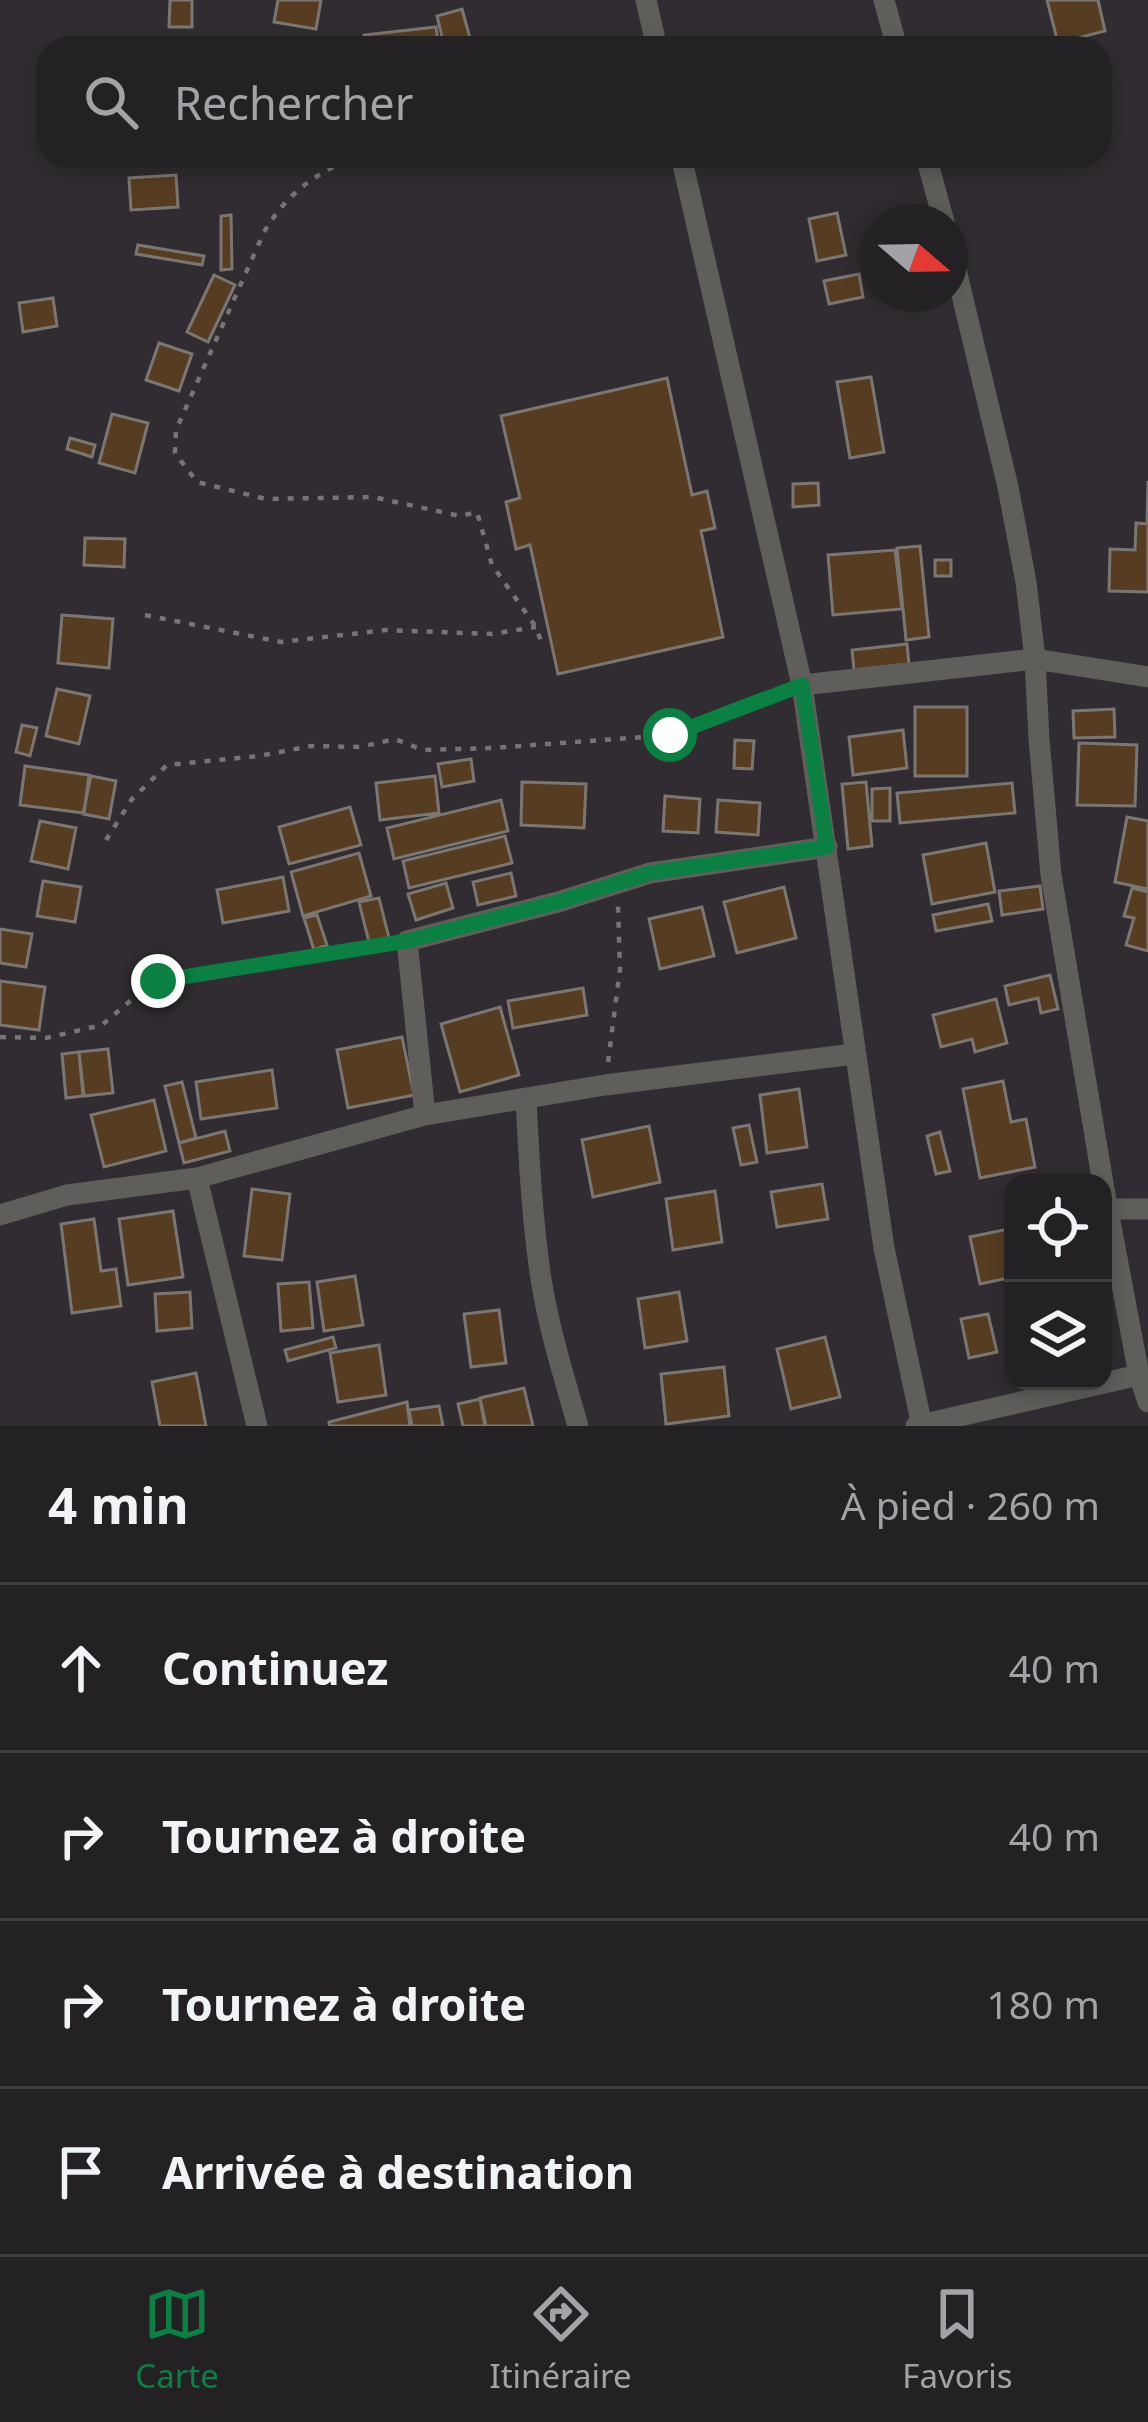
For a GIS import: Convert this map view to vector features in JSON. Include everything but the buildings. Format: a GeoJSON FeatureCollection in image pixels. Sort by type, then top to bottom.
{"type":"FeatureCollection","features":[{"type":"Feature","properties":{"kind":"street"},"geometry":{"type":"LineString","coordinates":[[646,0],[654,36]]}},
{"type":"Feature","properties":{"kind":"street"},"geometry":{"type":"LineString","coordinates":[[884,0],[894,36]]}},
{"type":"Feature","properties":{"kind":"street"},"geometry":{"type":"LineString","coordinates":[[684,168],[802,685],[884,1248],[920,1426],[1139,1375]]}},
{"type":"Feature","properties":{"kind":"street"},"geometry":{"type":"LineString","coordinates":[[929,168],[939,204]]}},
{"type":"Feature","properties":{"kind":"street"},"geometry":{"type":"LineString","coordinates":[[966,312],[1009,487],[1026,582],[1051,875],[1101,1174]]}},
{"type":"Feature","properties":{"kind":"street"},"geometry":{"type":"LineString","coordinates":[[802,685],[1035,659],[1148,677]]}},
{"type":"Feature","properties":{"kind":"street"},"geometry":{"type":"LineString","coordinates":[[425,1115],[407,941],[688,866],[827,847]]}},
{"type":"Feature","properties":{"kind":"street"},"geometry":{"type":"LineString","coordinates":[[0,1215],[53,1198],[197,1178],[425,1115],[605,1085],[854,1054]]}},
{"type":"Feature","properties":{"kind":"street"},"geometry":{"type":"LineString","coordinates":[[526,1099],[542,1279],[578,1426]]}},
{"type":"Feature","properties":{"kind":"street"},"geometry":{"type":"LineString","coordinates":[[197,1178],[257,1426]]}},
{"type":"Feature","properties":{"kind":"street"},"geometry":{"type":"LineString","coordinates":[[1112,1208],[1148,1209]]}},
{"type":"Feature","properties":{"kind":"street"},"geometry":{"type":"LineString","coordinates":[[1112,1234],[1148,1402]]}},
{"type":"Feature","properties":{"kind":"path"},"geometry":{"type":"LineString","coordinates":[[331,168],[300,187],[264,232],[176,430],[175,453],[196,482],[266,499],[373,497],[460,516],[477,512],[492,565],[536,627],[542,644]]}},
{"type":"Feature","properties":{"kind":"path"},"geometry":{"type":"LineString","coordinates":[[145,614],[280,642],[386,630],[492,634],[536,627]]}},
{"type":"Feature","properties":{"kind":"path"},"geometry":{"type":"LineString","coordinates":[[106,840],[132,799],[167,765],[395,740],[423,750],[670,735],[802,685]]}},
{"type":"Feature","properties":{"kind":"path"},"geometry":{"type":"LineString","coordinates":[[605,1085],[620,969],[617,882]]}},
{"type":"Feature","properties":{"kind":"path"},"geometry":{"type":"LineString","coordinates":[[0,1037],[46,1037],[102,1025],[154,982],[407,941]]}},
{"type":"Feature","properties":{"kind":"route"},"geometry":{"type":"LineString","coordinates":[[158,981],[407,941],[650,873],[827,847],[802,685],[670,735]]}}]}
